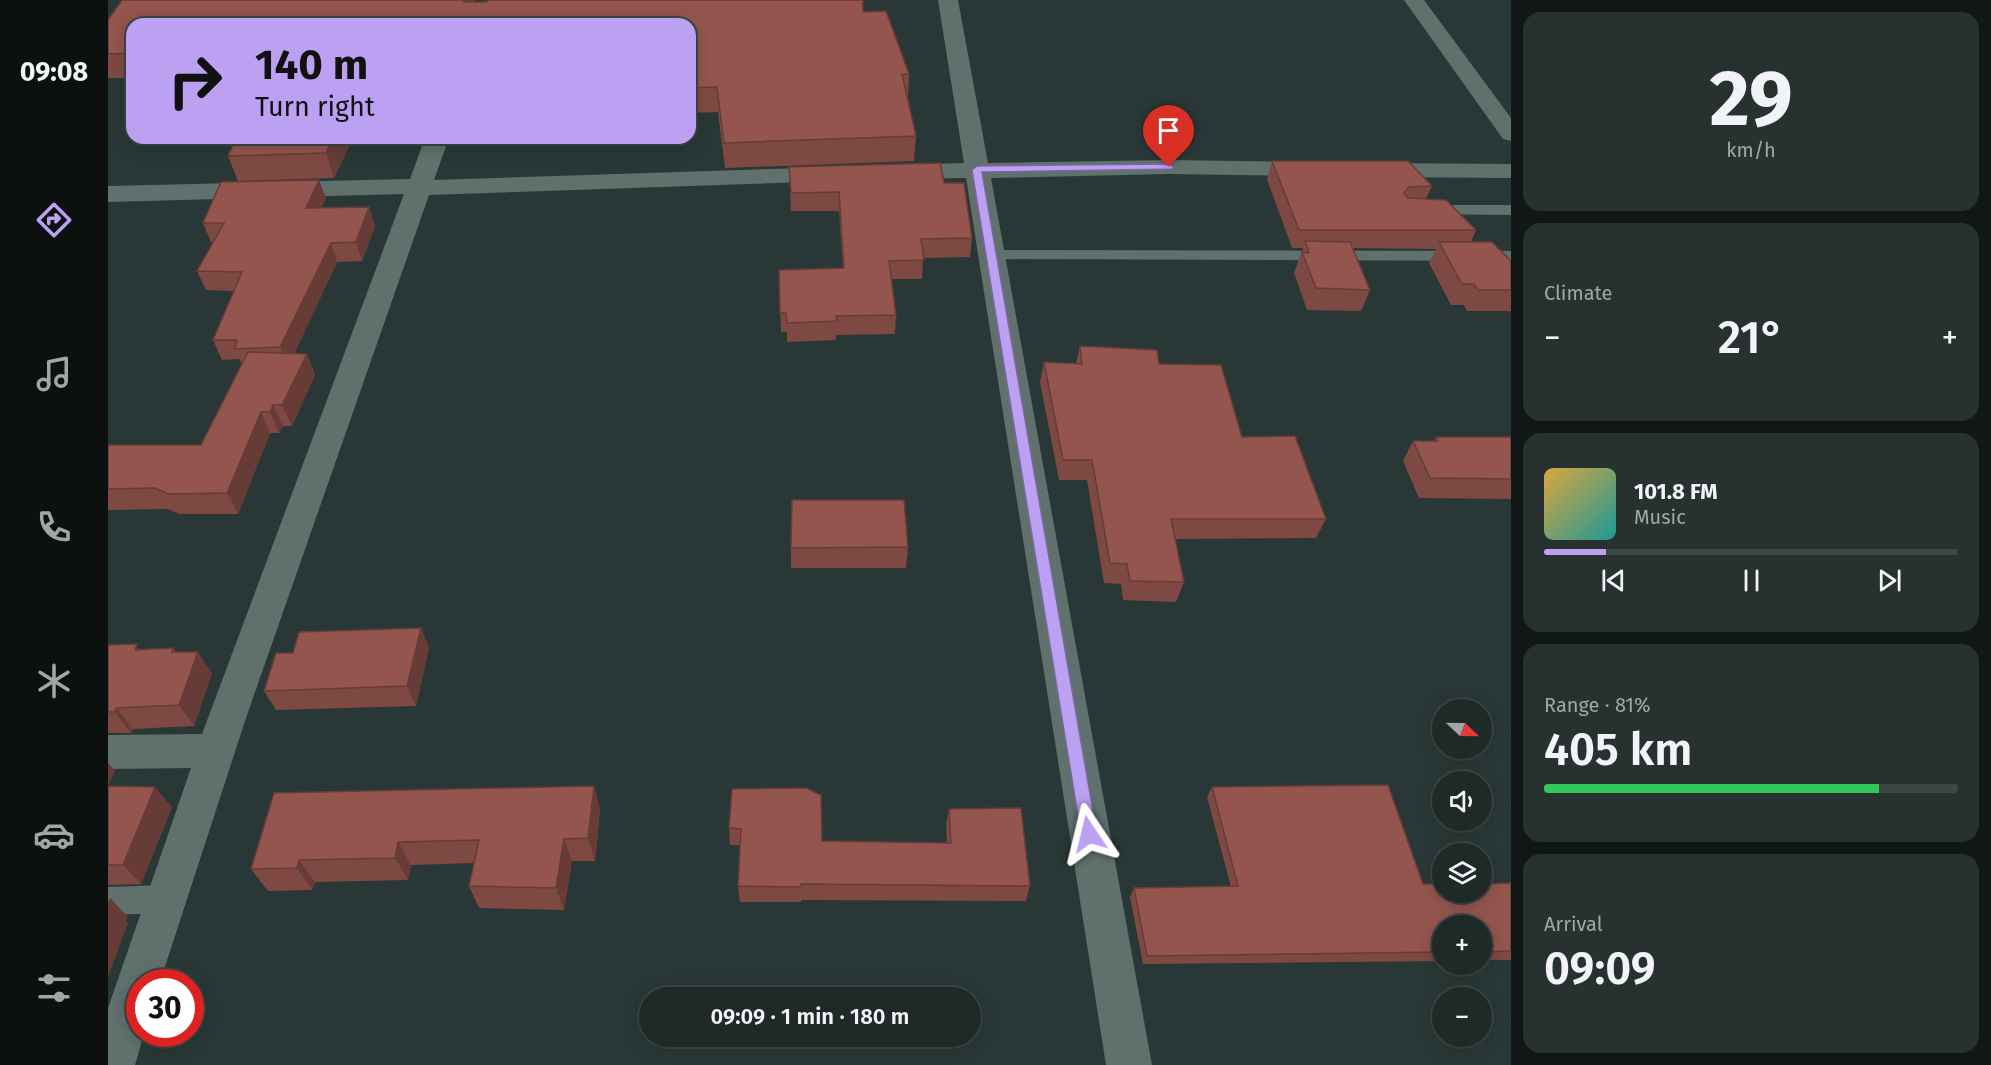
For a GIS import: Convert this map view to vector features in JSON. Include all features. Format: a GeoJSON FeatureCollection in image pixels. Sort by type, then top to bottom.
{"type":"FeatureCollection","features":[{"type":"Feature","properties":{"kind":"street"},"geometry":{"type":"LineString","coordinates":[[948,0],[1129,1065]]}},
{"type":"Feature","properties":{"kind":"street"},"geometry":{"type":"LineString","coordinates":[[1414,0],[1511,134]]}},
{"type":"Feature","properties":{"kind":"street"},"geometry":{"type":"LineString","coordinates":[[112,1065],[164,899],[215,751],[435,144]]}},
{"type":"Feature","properties":{"kind":"street"},"geometry":{"type":"LineString","coordinates":[[108,194],[977,170],[1169,167],[1511,171]]}},
{"type":"Feature","properties":{"kind":"street"},"geometry":{"type":"LineString","coordinates":[[108,752],[215,751]]}},
{"type":"Feature","properties":{"kind":"lane"},"geometry":{"type":"LineString","coordinates":[[1408,211],[1511,210]]}},
{"type":"Feature","properties":{"kind":"lane"},"geometry":{"type":"LineString","coordinates":[[990,255],[1511,256]]}},
{"type":"Feature","properties":{"kind":"lane"},"geometry":{"type":"LineString","coordinates":[[108,901],[164,899]]}},
{"type":"Feature","properties":{"kind":"building"},"geometry":{"type":"Polygon","coordinates":[[[122,0],[462,0],[464,2],[487,2],[488,0],[863,0],[863,12],[886,11],[909,74],[902,74],[916,136],[724,143],[717,87],[696,88],[696,18],[126,18],[126,53],[108,54],[108,20],[122,0]]]}},
{"type":"Feature","properties":{"kind":"building"},"geometry":{"type":"Polygon","coordinates":[[[233,144],[330,144],[326,153],[228,156],[233,144]]]}},
{"type":"Feature","properties":{"kind":"building"},"geometry":{"type":"Polygon","coordinates":[[[1272,161],[1408,161],[1432,186],[1409,187],[1404,193],[1408,198],[1446,200],[1476,230],[1299,230],[1272,161]]]}},
{"type":"Feature","properties":{"kind":"building"},"geometry":{"type":"Polygon","coordinates":[[[940,163],[944,183],[964,183],[972,238],[921,239],[924,260],[889,261],[896,315],[836,316],[837,321],[787,323],[786,313],[780,313],[779,270],[844,268],[839,192],[791,193],[789,167],[940,163]]]}},
{"type":"Feature","properties":{"kind":"building"},"geometry":{"type":"Polygon","coordinates":[[[319,180],[306,208],[369,207],[356,242],[331,243],[280,347],[235,349],[237,340],[213,340],[242,272],[197,271],[224,223],[203,223],[221,182],[319,180]]]}},
{"type":"Feature","properties":{"kind":"building"},"geometry":{"type":"Polygon","coordinates":[[[1305,241],[1350,242],[1370,290],[1316,288],[1302,252],[1309,253],[1305,241]]]}},
{"type":"Feature","properties":{"kind":"building"},"geometry":{"type":"Polygon","coordinates":[[[1439,242],[1492,242],[1511,261],[1511,290],[1478,290],[1474,284],[1462,284],[1439,242]]]}},
{"type":"Feature","properties":{"kind":"building"},"geometry":{"type":"Polygon","coordinates":[[[1080,346],[1157,350],[1159,364],[1221,365],[1242,437],[1295,436],[1326,519],[1171,519],[1184,582],[1130,581],[1127,564],[1110,563],[1092,460],[1063,460],[1044,362],[1082,364],[1080,346]]]}},
{"type":"Feature","properties":{"kind":"building"},"geometry":{"type":"Polygon","coordinates":[[[248,352],[307,354],[282,405],[273,405],[270,412],[261,412],[227,493],[168,494],[155,488],[108,489],[108,445],[201,445],[248,352]]]}},
{"type":"Feature","properties":{"kind":"building"},"geometry":{"type":"Polygon","coordinates":[[[1436,437],[1511,437],[1511,479],[1430,478],[1413,441],[1438,441],[1436,437]]]}},
{"type":"Feature","properties":{"kind":"building"},"geometry":{"type":"Polygon","coordinates":[[[792,500],[904,500],[908,547],[791,548],[792,500]]]}},
{"type":"Feature","properties":{"kind":"building"},"geometry":{"type":"Polygon","coordinates":[[[421,628],[407,686],[264,691],[276,653],[293,653],[299,632],[421,628]]]}},
{"type":"Feature","properties":{"kind":"building"},"geometry":{"type":"Polygon","coordinates":[[[137,644],[135,650],[173,648],[172,652],[198,652],[179,705],[116,708],[115,712],[108,712],[108,645],[137,644]]]}},
{"type":"Feature","properties":{"kind":"building"},"geometry":{"type":"Polygon","coordinates":[[[1388,785],[1423,884],[1432,884],[1432,903],[1492,903],[1492,884],[1511,883],[1511,951],[1492,952],[1492,915],[1432,915],[1432,952],[1147,956],[1134,888],[1238,886],[1212,787],[1388,785]]]}},
{"type":"Feature","properties":{"kind":"building"},"geometry":{"type":"Polygon","coordinates":[[[108,786],[155,787],[123,865],[108,865],[108,786]]]}},
{"type":"Feature","properties":{"kind":"building"},"geometry":{"type":"Polygon","coordinates":[[[594,786],[588,838],[564,839],[556,888],[469,886],[479,840],[398,842],[395,858],[299,860],[297,868],[251,869],[274,793],[594,786]]]}},
{"type":"Feature","properties":{"kind":"building"},"geometry":{"type":"Polygon","coordinates":[[[806,788],[821,795],[822,841],[951,843],[949,809],[1021,808],[1030,886],[801,884],[800,887],[738,886],[741,829],[729,828],[732,789],[806,788]]]}},
{"type":"Feature","properties":{"kind":"route"},"geometry":{"type":"LineString","coordinates":[[1089,834],[977,170],[1169,167]]}}]}
